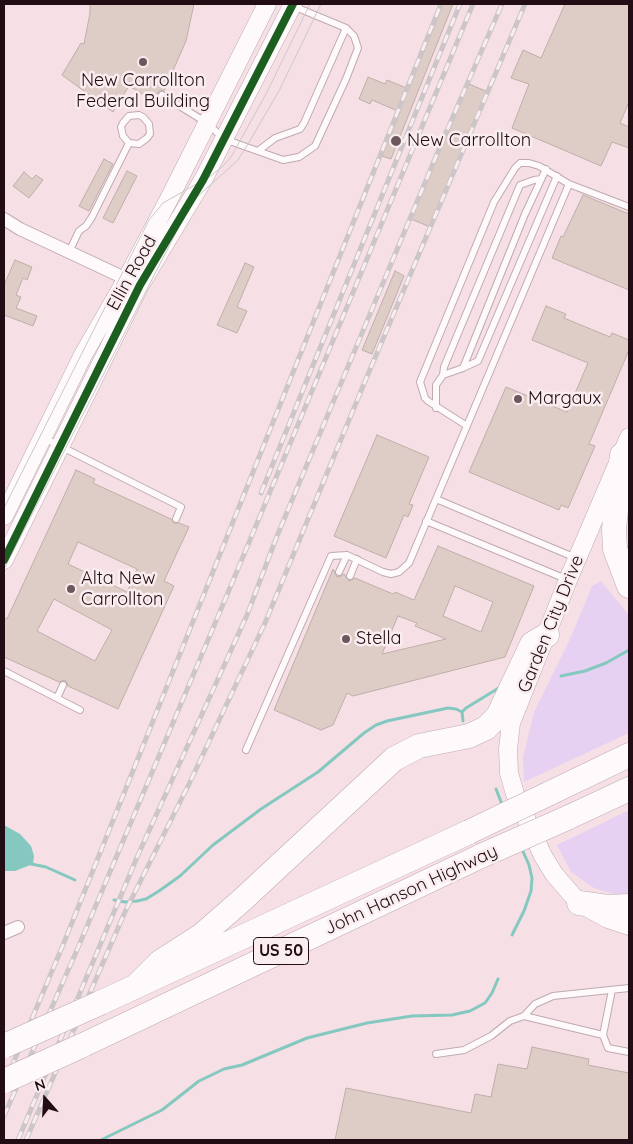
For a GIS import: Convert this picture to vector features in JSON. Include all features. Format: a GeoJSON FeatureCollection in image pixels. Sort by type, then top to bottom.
{"type":"FeatureCollection","features":[{"type":"Feature","properties":{"kind":"highway"},"geometry":{"type":"LineString","coordinates":[[625,446],[614,529],[616,549],[629,586]]}},
{"type":"Feature","properties":{"kind":"highway"},"geometry":{"type":"LineString","coordinates":[[135,987],[160,962],[202,934],[241,901],[394,759],[412,749],[429,743],[469,736],[486,728],[498,716],[532,644],[547,634]]}},
{"type":"Feature","properties":{"kind":"highway","name":"John Hanson Highway"},"geometry":{"type":"LineString","coordinates":[[4,1046],[469,832],[629,755]]}},
{"type":"Feature","properties":{"kind":"highway","name":"John Hanson Highway"},"geometry":{"type":"LineString","coordinates":[[4,1081],[481,856],[629,789]]}},
{"type":"Feature","properties":{"kind":"highway"},"geometry":{"type":"LineString","coordinates":[[579,902],[608,907],[629,906]]}},
{"type":"Feature","properties":{"kind":"street","name":"Ellin Road"},"geometry":{"type":"LineString","coordinates":[[4,560],[61,446],[133,282],[207,123],[267,4]]}},
{"type":"Feature","properties":{"kind":"street","name":"Ellin Road"},"geometry":{"type":"LineString","coordinates":[[4,516],[23,473],[83,355],[203,180],[291,4]]}},
{"type":"Feature","properties":{"kind":"street"},"geometry":{"type":"LineString","coordinates":[[4,219],[20,229],[133,282]]}},
{"type":"Feature","properties":{"kind":"street"},"geometry":{"type":"LineString","coordinates":[[4,232],[20,229]]}},
{"type":"Feature","properties":{"kind":"street","name":"Garden City Drive"},"geometry":{"type":"LineString","coordinates":[[625,446],[577,558],[511,724],[508,750],[509,773],[515,794],[543,856],[554,874],[579,902],[608,919],[629,926]]}},
{"type":"Feature","properties":{"kind":"street"},"geometry":{"type":"LineString","coordinates":[[4,933],[18,927]]}},
{"type":"Feature","properties":{"kind":"lane"},"geometry":{"type":"LineString","coordinates":[[162,95],[207,123],[224,139],[283,160],[299,157],[315,146],[358,48],[354,36],[346,28],[291,4]]}},
{"type":"Feature","properties":{"kind":"lane"},"geometry":{"type":"LineString","coordinates":[[258,151],[275,138],[300,128],[304,123],[346,28]]}},
{"type":"Feature","properties":{"kind":"lane"},"geometry":{"type":"LineString","coordinates":[[139,115],[150,124],[150,134],[148,138],[139,144],[130,143],[123,136],[121,127],[129,116],[139,115]]}},
{"type":"Feature","properties":{"kind":"lane"},"geometry":{"type":"LineString","coordinates":[[69,252],[79,232],[92,218],[130,143]]}},
{"type":"Feature","properties":{"kind":"lane"},"geometry":{"type":"LineString","coordinates":[[467,426],[436,408],[425,398],[420,382],[494,202],[515,168],[520,163],[529,163],[546,169],[569,184],[629,207]]}},
{"type":"Feature","properties":{"kind":"lane"},"geometry":{"type":"LineString","coordinates":[[463,368],[546,169]]}},
{"type":"Feature","properties":{"kind":"lane"},"geometry":{"type":"LineString","coordinates":[[443,375],[478,361],[557,176]]}},
{"type":"Feature","properties":{"kind":"lane"},"geometry":{"type":"LineString","coordinates":[[436,408],[436,384],[443,375],[444,367],[520,185],[534,180],[541,180]]}},
{"type":"Feature","properties":{"kind":"lane"},"geometry":{"type":"LineString","coordinates":[[246,750],[331,556],[347,555],[391,574],[399,572],[409,563],[569,184]]}},
{"type":"Feature","properties":{"kind":"lane"},"geometry":{"type":"LineString","coordinates":[[42,438],[181,507],[176,519]]}},
{"type":"Feature","properties":{"kind":"lane"},"geometry":{"type":"LineString","coordinates":[[436,499],[577,558]]}},
{"type":"Feature","properties":{"kind":"lane"},"geometry":{"type":"LineString","coordinates":[[426,521],[568,580]]}},
{"type":"Feature","properties":{"kind":"lane"},"geometry":{"type":"LineString","coordinates":[[340,572],[347,555]]}},
{"type":"Feature","properties":{"kind":"lane"},"geometry":{"type":"LineString","coordinates":[[350,576],[357,559]]}},
{"type":"Feature","properties":{"kind":"lane"},"geometry":{"type":"LineString","coordinates":[[4,671],[80,710]]}},
{"type":"Feature","properties":{"kind":"lane"},"geometry":{"type":"LineString","coordinates":[[57,698],[63,685]]}},
{"type":"Feature","properties":{"kind":"lane"},"geometry":{"type":"LineString","coordinates":[[436,1054],[464,1050],[491,1036],[510,1021],[524,1016],[535,1004],[553,996],[629,988]]}},
{"type":"Feature","properties":{"kind":"lane"},"geometry":{"type":"LineString","coordinates":[[612,990],[603,1035],[608,1048],[629,1052]]}},
{"type":"Feature","properties":{"kind":"lane"},"geometry":{"type":"LineString","coordinates":[[524,1016],[603,1035]]}},
{"type":"Feature","properties":{"kind":"shaded area"},"geometry":{"type":"Polygon","coordinates":[[[601,581],[629,615],[629,733],[524,782],[523,757],[534,712],[570,639],[592,586],[601,581]]]}},
{"type":"Feature","properties":{"kind":"shaded area"},"geometry":{"type":"Polygon","coordinates":[[[629,810],[629,894],[617,895],[594,888],[571,872],[557,845],[629,810]]]}},
{"type":"Feature","properties":{"kind":"shaded area"},"geometry":{"type":"Polygon","coordinates":[[[4,825],[20,834],[31,846],[34,856],[33,864],[15,871],[4,871],[4,825]]]}},
{"type":"Feature","properties":{"kind":"building"},"geometry":{"type":"Polygon","coordinates":[[[90,4],[194,4],[186,41],[164,91],[160,90],[158,93],[157,97],[160,99],[158,103],[129,86],[113,112],[62,75],[81,43],[84,44],[90,4]]]}},
{"type":"Feature","properties":{"kind":"building"},"geometry":{"type":"Polygon","coordinates":[[[443,4],[453,4],[391,159],[382,156],[400,112],[372,100],[370,104],[359,99],[368,77],[385,84],[387,80],[409,89],[443,4]]]}},
{"type":"Feature","properties":{"kind":"building"},"geometry":{"type":"Polygon","coordinates":[[[565,4],[629,4],[629,102],[620,123],[629,127],[629,148],[612,142],[601,166],[512,128],[529,84],[511,78],[523,50],[541,58],[565,4]]]}},
{"type":"Feature","properties":{"kind":"building"},"geometry":{"type":"Polygon","coordinates":[[[469,84],[488,92],[430,227],[411,219],[469,84]]]}},
{"type":"Feature","properties":{"kind":"building"},"geometry":{"type":"Polygon","coordinates":[[[104,159],[113,164],[89,211],[79,206],[104,159]]]}},
{"type":"Feature","properties":{"kind":"building"},"geometry":{"type":"Polygon","coordinates":[[[127,171],[137,176],[113,223],[103,218],[127,171]]]}},
{"type":"Feature","properties":{"kind":"building"},"geometry":{"type":"Polygon","coordinates":[[[24,172],[32,179],[36,175],[43,180],[29,198],[13,186],[24,172]]]}},
{"type":"Feature","properties":{"kind":"building"},"geometry":{"type":"Polygon","coordinates":[[[583,195],[629,214],[629,290],[552,258],[561,236],[563,237],[583,195]]]}},
{"type":"Feature","properties":{"kind":"building"},"geometry":{"type":"Polygon","coordinates":[[[15,260],[32,267],[27,280],[23,278],[16,295],[21,297],[16,308],[37,316],[33,326],[4,315],[4,285],[15,260]]]}},
{"type":"Feature","properties":{"kind":"building"},"geometry":{"type":"Polygon","coordinates":[[[245,263],[254,267],[237,307],[247,311],[237,333],[217,325],[245,263]]]}},
{"type":"Feature","properties":{"kind":"building"},"geometry":{"type":"Polygon","coordinates":[[[395,271],[404,276],[372,354],[362,350],[395,271]]]}},
{"type":"Feature","properties":{"kind":"building","name":"Margaux"},"geometry":{"type":"Polygon","coordinates":[[[546,306],[566,314],[564,318],[610,337],[612,333],[629,340],[629,350],[589,444],[595,446],[568,508],[561,505],[559,510],[469,472],[506,387],[567,412],[588,363],[532,340],[546,306]]]}},
{"type":"Feature","properties":{"kind":"building"},"geometry":{"type":"Polygon","coordinates":[[[377,435],[429,457],[409,504],[413,505],[408,517],[404,515],[386,558],[334,536],[377,435]]]}},
{"type":"Feature","properties":{"kind":"building","name":"Alta New Carrollton"},"geometry":{"type":"Polygon","coordinates":[[[76,470],[95,479],[93,483],[171,519],[174,523],[189,527],[164,581],[174,586],[118,709],[68,686],[65,680],[59,682],[4,657],[4,617],[7,619],[76,470]],[[78,542],[68,564],[127,592],[137,569],[78,542]],[[54,599],[37,631],[95,661],[112,630],[54,599]]]}},
{"type":"Feature","properties":{"kind":"building","name":"Stella"},"geometry":{"type":"Polygon","coordinates":[[[438,546],[534,586],[505,657],[353,696],[347,693],[333,725],[321,730],[274,710],[333,569],[337,577],[344,574],[349,581],[355,578],[393,594],[395,592],[414,600],[438,546]],[[455,586],[443,616],[481,632],[493,602],[455,586]],[[398,616],[382,654],[446,639],[415,626],[417,623],[398,616]]]}},
{"type":"Feature","properties":{"kind":"building"},"geometry":{"type":"Polygon","coordinates":[[[532,1047],[589,1059],[588,1065],[629,1073],[629,1140],[335,1140],[346,1088],[471,1113],[475,1094],[491,1097],[498,1064],[527,1069],[532,1047]]]}},
{"type":"Feature","properties":{"kind":"waterway"},"geometry":{"type":"LineString","coordinates":[[561,676],[585,671],[606,663],[629,650]]}},
{"type":"Feature","properties":{"kind":"waterway"},"geometry":{"type":"LineString","coordinates":[[463,721],[462,712],[466,708],[502,686]]}},
{"type":"Feature","properties":{"kind":"waterway"},"geometry":{"type":"LineString","coordinates":[[114,900],[125,902],[137,901],[146,899],[159,891],[180,876],[213,845],[261,809],[318,772],[376,725],[448,708],[462,712]]}},
{"type":"Feature","properties":{"kind":"waterway"},"geometry":{"type":"LineString","coordinates":[[496,789],[503,807]]}},
{"type":"Feature","properties":{"kind":"waterway"},"geometry":{"type":"LineString","coordinates":[[512,935],[524,911],[531,891],[532,878],[529,865],[521,847]]}},
{"type":"Feature","properties":{"kind":"waterway"},"geometry":{"type":"LineString","coordinates":[[31,864],[46,867],[75,880]]}},
{"type":"Feature","properties":{"kind":"waterway"},"geometry":{"type":"LineString","coordinates":[[101,1140],[162,1110],[199,1081],[224,1069],[242,1065],[307,1038],[367,1023],[412,1016],[452,1015],[470,1011],[485,1003],[498,979]]}},
{"type":"Feature","properties":{"kind":"tram line"},"geometry":{"type":"LineString","coordinates":[[4,508],[149,220],[163,203],[209,177],[231,157],[266,94],[310,4]]}},
{"type":"Feature","properties":{"kind":"tram line"},"geometry":{"type":"LineString","coordinates":[[4,569],[188,209],[197,197],[237,161],[245,149],[279,91],[321,4]]}},
{"type":"Feature","properties":{"kind":"railway"},"geometry":{"type":"LineString","coordinates":[[4,1085],[63,945],[441,4]]}},
{"type":"Feature","properties":{"kind":"railway"},"geometry":{"type":"LineString","coordinates":[[261,493],[460,4]]}},
{"type":"Feature","properties":{"kind":"railway"},"geometry":{"type":"LineString","coordinates":[[4,1116],[77,950],[235,576],[473,4]]}},
{"type":"Feature","properties":{"kind":"railway"},"geometry":{"type":"LineString","coordinates":[[18,1140],[138,855],[247,615],[277,536],[502,4]]}},
{"type":"Feature","properties":{"kind":"railway"},"geometry":{"type":"LineString","coordinates":[[26,1140],[125,912],[189,784],[265,623],[525,4]]}},
{"type":"Feature","properties":{"kind":"cycle path"},"geometry":{"type":"LineString","coordinates":[[4,560],[140,285],[203,180],[293,4]]}},
{"type":"Feature","properties":{"kind":"place","name":"New Carrollton Federal Building"},"geometry":{"type":"Point","coordinates":[143,62]}},
{"type":"Feature","properties":{"kind":"place","name":"New Carrollton"},"geometry":{"type":"Point","coordinates":[396,141]}},
{"type":"Feature","properties":{"kind":"place","name":"Margaux"},"geometry":{"type":"Point","coordinates":[518,399]}},
{"type":"Feature","properties":{"kind":"place","name":"Alta New Carrollton"},"geometry":{"type":"Point","coordinates":[71,589]}},
{"type":"Feature","properties":{"kind":"place","name":"Stella"},"geometry":{"type":"Point","coordinates":[346,639]}}]}
